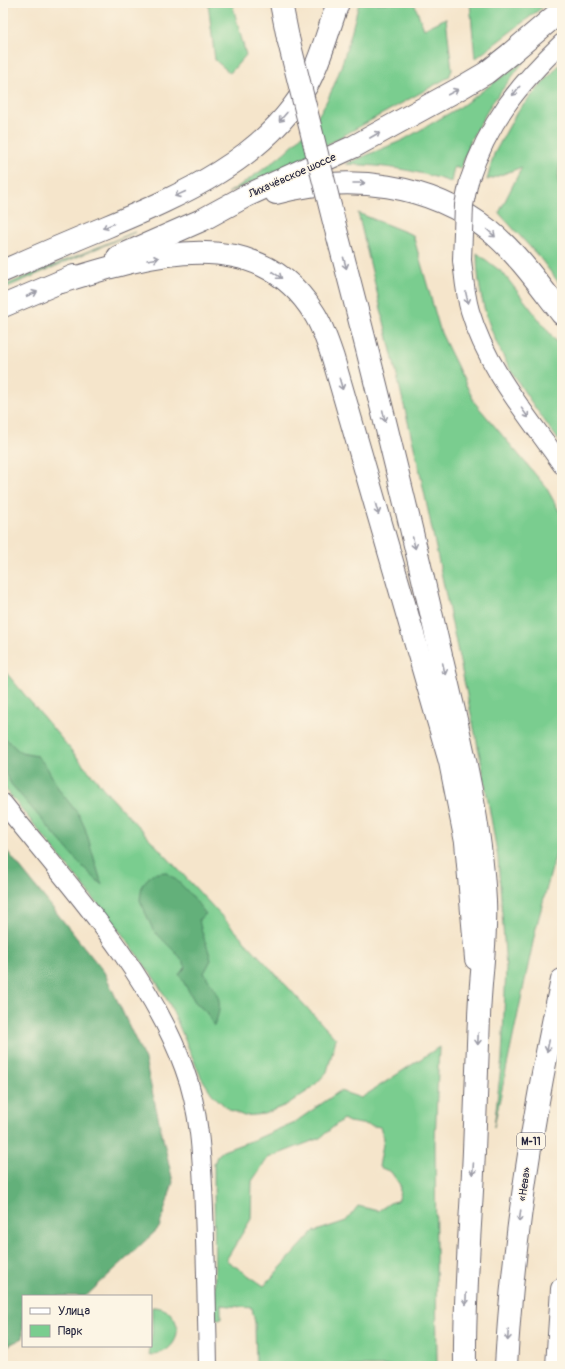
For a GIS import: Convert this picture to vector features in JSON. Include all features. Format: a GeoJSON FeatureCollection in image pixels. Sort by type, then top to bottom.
{"type":"FeatureCollection","features":[{"type":"Feature","properties":{"kind":"main road"},"geometry":{"type":"LineString","coordinates":[[280,3],[335,226],[378,390],[475,803],[485,904],[485,942],[479,1000],[474,1152],[465,1311],[465,1366]]}},
{"type":"Feature","properties":{"kind":"main road"},"geometry":{"type":"LineString","coordinates":[[318,60],[328,3]]}},
{"type":"Feature","properties":{"kind":"main road"},"geometry":{"type":"LineString","coordinates":[[3,270],[144,211],[192,188],[245,154],[272,130],[307,85],[318,60],[338,3]]}},
{"type":"Feature","properties":{"kind":"main road","name":"Лихачёвское шоссе"},"geometry":{"type":"LineString","coordinates":[[3,306],[202,220],[246,196],[353,148],[486,73],[562,10]]}},
{"type":"Feature","properties":{"kind":"main road"},"geometry":{"type":"LineString","coordinates":[[202,220],[268,195],[328,183],[367,183],[409,191],[440,201],[465,214],[490,232],[536,280],[562,314]]}},
{"type":"Feature","properties":{"kind":"main road"},"geometry":{"type":"LineString","coordinates":[[61,282],[114,266],[198,252],[220,253],[257,263],[275,272],[303,297],[315,314],[333,358],[450,762],[466,842],[479,1000]]}},
{"type":"Feature","properties":{"kind":"main road","name":"«Нева»"},"geometry":{"type":"LineString","coordinates":[[506,1366],[510,1304],[523,1189],[543,1065],[562,980]]}},
{"type":"Feature","properties":{"kind":"main road"},"geometry":{"type":"LineString","coordinates":[[557,1366],[562,1288]]}},
{"type":"Feature","properties":{"kind":"street"},"geometry":{"type":"LineString","coordinates":[[562,43],[520,85],[484,140],[469,181],[464,205],[462,260],[465,287],[470,311],[488,353],[516,400],[562,465]]}},
{"type":"Feature","properties":{"kind":"street"},"geometry":{"type":"LineString","coordinates":[[3,804],[130,964],[153,1000],[185,1068],[198,1129],[202,1173],[208,1366]]}},
{"type":"Feature","properties":{"kind":"green space"},"geometry":{"type":"Polygon","coordinates":[[[208,3],[232,3],[246,55],[230,73],[215,60],[208,3]]]}},
{"type":"Feature","properties":{"kind":"green space"},"geometry":{"type":"Polygon","coordinates":[[[359,3],[414,3],[424,29],[446,18],[452,70],[449,77],[292,164],[228,193],[262,170],[294,144],[312,124],[321,111],[341,66],[359,3]]]}},
{"type":"Feature","properties":{"kind":"green space"},"geometry":{"type":"Polygon","coordinates":[[[470,3],[548,3],[475,59],[470,3]]]}},
{"type":"Feature","properties":{"kind":"green space"},"geometry":{"type":"Polygon","coordinates":[[[524,61],[492,103],[470,141],[461,169],[454,167],[451,182],[424,174],[399,169],[346,164],[403,140],[460,107],[524,61]]]}},
{"type":"Feature","properties":{"kind":"green space"},"geometry":{"type":"Polygon","coordinates":[[[562,62],[562,139],[558,181],[562,204],[562,287],[540,258],[499,213],[522,167],[487,180],[494,154],[517,112],[562,62]]]}},
{"type":"Feature","properties":{"kind":"green space"},"geometry":{"type":"Polygon","coordinates":[[[358,213],[413,235],[441,333],[475,403],[546,487],[562,516],[562,831],[536,928],[494,1127],[502,1058],[506,968],[498,858],[481,761],[419,468],[358,213]]]}},
{"type":"Feature","properties":{"kind":"green space"},"geometry":{"type":"Polygon","coordinates":[[[135,232],[3,289],[3,286],[135,232]]]}},
{"type":"Feature","properties":{"kind":"green space"},"geometry":{"type":"Polygon","coordinates":[[[477,253],[503,273],[562,349],[562,445],[516,378],[503,356],[492,332],[484,308],[479,281],[477,253]]]}},
{"type":"Feature","properties":{"kind":"green space"},"geometry":{"type":"Polygon","coordinates":[[[3,669],[108,794],[336,1039],[327,1072],[311,1089],[286,1105],[264,1114],[244,1116],[228,1109],[212,1094],[201,1077],[170,1005],[156,981],[122,934],[3,786],[3,669]]]}},
{"type":"Feature","properties":{"kind":"green space"},"geometry":{"type":"Polygon","coordinates":[[[3,736],[21,753],[37,756],[46,766],[60,791],[79,815],[85,828],[102,885],[81,865],[11,784],[3,768],[3,736]]]}},
{"type":"Feature","properties":{"kind":"green space"},"geometry":{"type":"Polygon","coordinates":[[[3,846],[104,972],[145,1060],[173,1182],[159,1228],[87,1295],[22,1295],[22,1338],[3,1348],[3,846]]]}},
{"type":"Feature","properties":{"kind":"green space"},"geometry":{"type":"Polygon","coordinates":[[[165,872],[182,886],[206,914],[199,919],[211,960],[204,973],[216,993],[219,1004],[219,1010],[214,1026],[206,1012],[195,1002],[179,974],[186,967],[180,957],[153,930],[140,900],[142,885],[152,874],[165,872]]]}},
{"type":"Feature","properties":{"kind":"green space"},"geometry":{"type":"Polygon","coordinates":[[[439,1047],[435,1142],[437,1366],[256,1366],[255,1323],[252,1308],[221,1305],[221,1319],[215,1319],[214,1164],[217,1156],[223,1151],[295,1122],[340,1091],[361,1098],[439,1047]],[[343,1119],[320,1138],[268,1158],[252,1181],[251,1219],[226,1260],[264,1286],[313,1232],[346,1221],[358,1206],[378,1211],[390,1203],[399,1200],[400,1185],[391,1172],[379,1167],[384,1138],[380,1127],[349,1122],[343,1119]]]}},
{"type":"Feature","properties":{"kind":"green space"},"geometry":{"type":"Polygon","coordinates":[[[152,1307],[163,1309],[171,1314],[176,1321],[177,1330],[175,1339],[170,1347],[161,1353],[149,1355],[150,1347],[152,1347],[152,1307]]]}}]}
